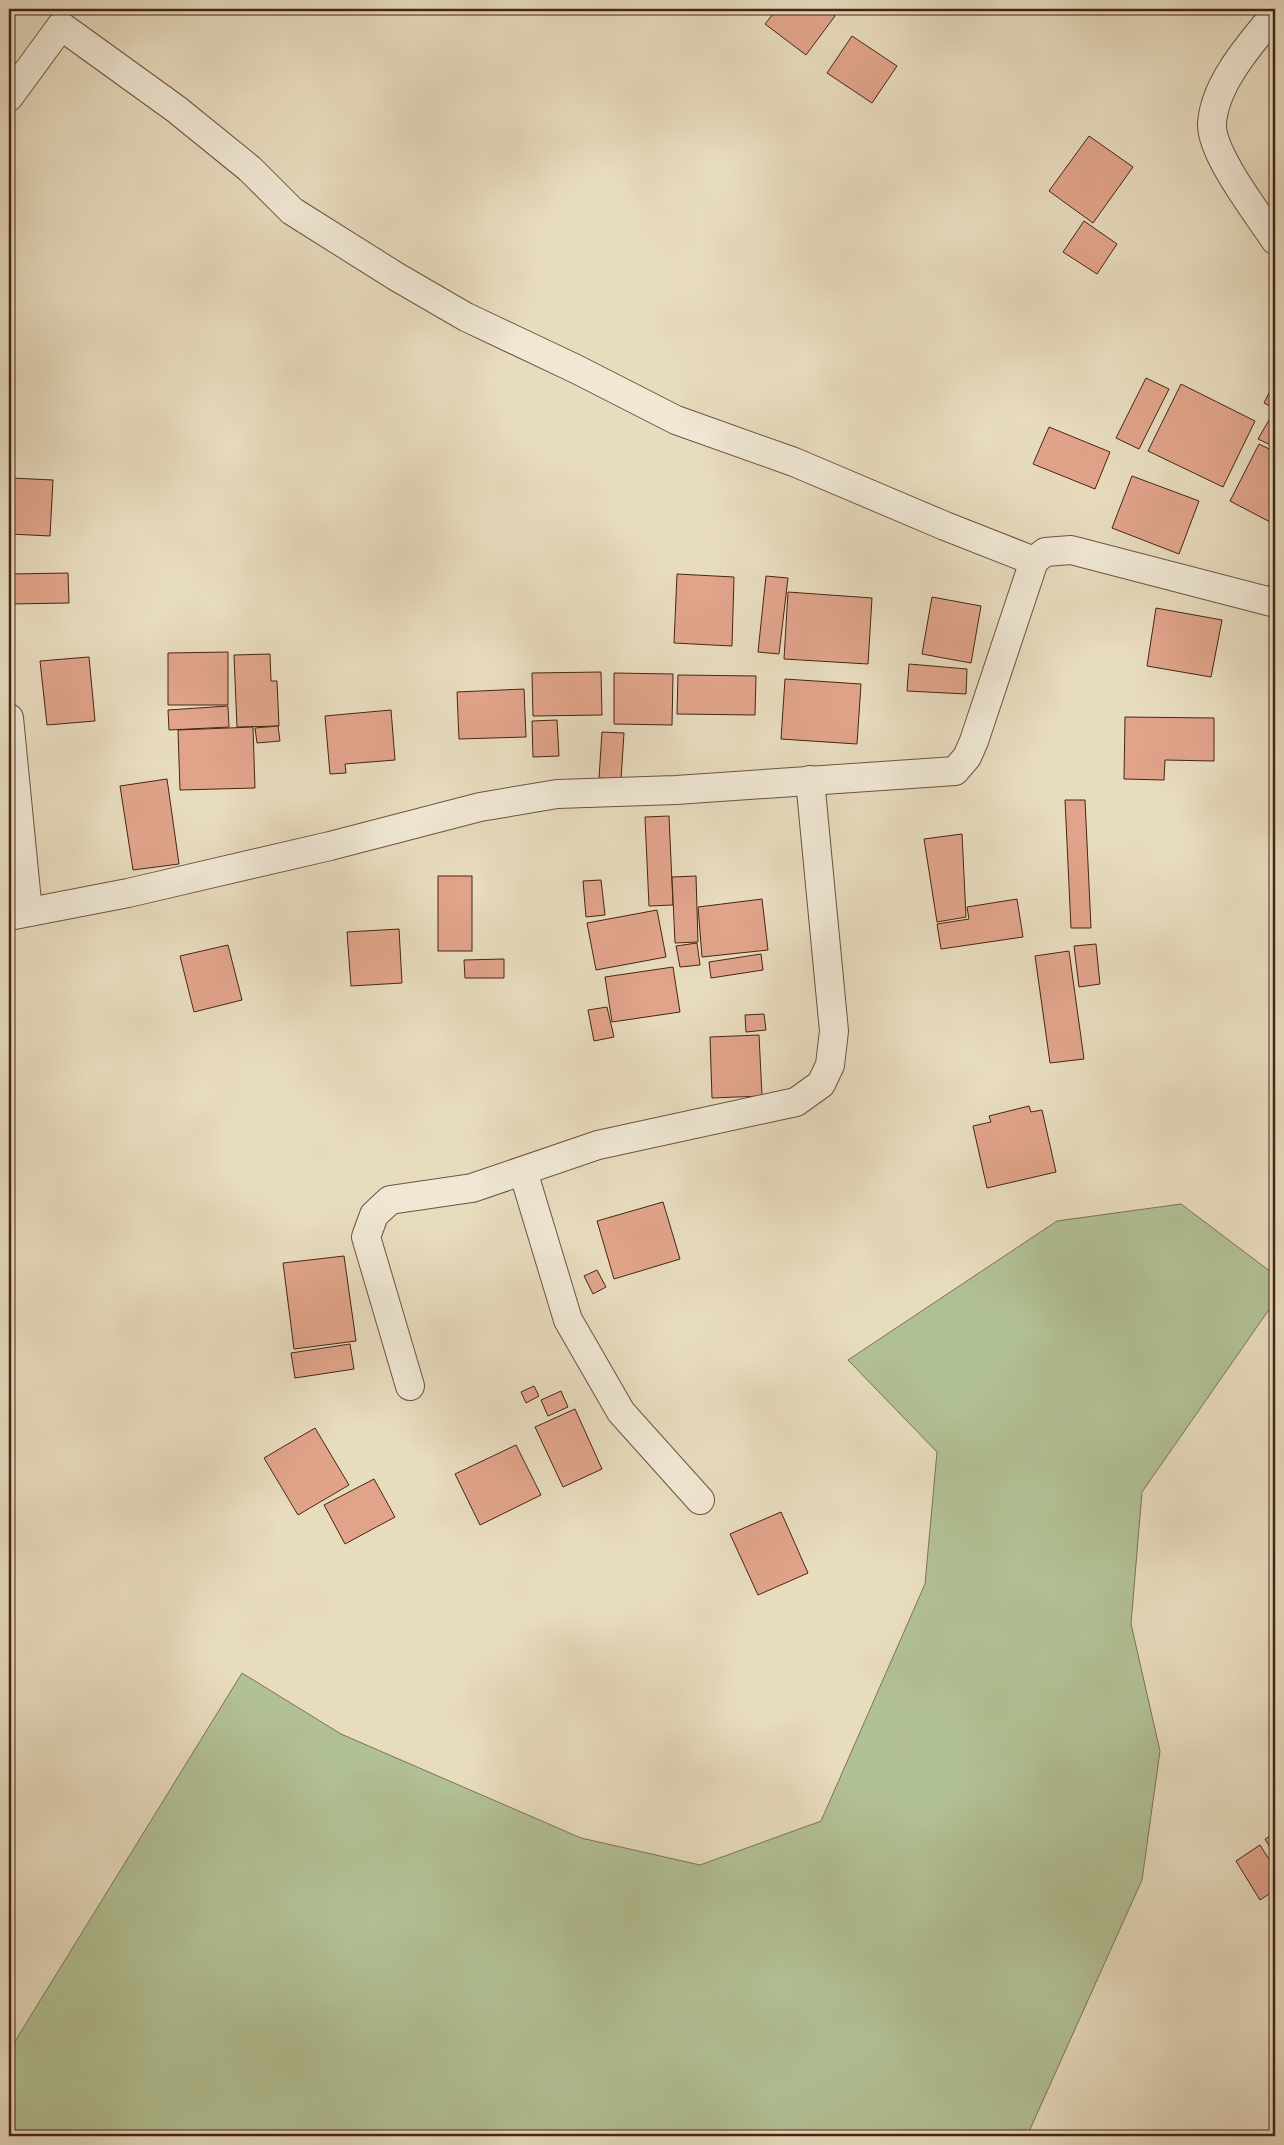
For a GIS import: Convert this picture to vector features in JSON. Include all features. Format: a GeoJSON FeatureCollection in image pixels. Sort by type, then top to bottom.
{"type":"FeatureCollection","features":[{"type":"Feature","properties":{"kind":"street"},"geometry":{"type":"LineString","coordinates":[[1275,14],[1250,44],[1218,95],[1212,126],[1223,162],[1275,240]]}},
{"type":"Feature","properties":{"kind":"street"},"geometry":{"type":"LineString","coordinates":[[9,97],[61,26],[176,109],[250,169],[292,211],[397,278],[466,317],[576,369],[676,420],[794,462],[944,526],[1034,561]]}},
{"type":"Feature","properties":{"kind":"street"},"geometry":{"type":"LineString","coordinates":[[9,718],[18,914],[128,893],[499,804],[557,794],[676,790],[955,771],[968,757],[1034,561],[1045,552],[1071,550],[1275,603]]}},
{"type":"Feature","properties":{"kind":"street"},"geometry":{"type":"LineString","coordinates":[[410,1386],[366,1237],[374,1216],[390,1200],[472,1188],[598,1145],[796,1102],[821,1084],[830,1065],[834,1031],[810,780]]}},
{"type":"Feature","properties":{"kind":"street"},"geometry":{"type":"LineString","coordinates":[[523,1171],[568,1320],[621,1412],[700,1500]]}},
{"type":"Feature","properties":{"kind":"green space"},"geometry":{"type":"Polygon","coordinates":[[[1181,1204],[1275,1275],[1275,1301],[1142,1492],[1131,1624],[1160,1751],[1142,1880],[1027,2136],[9,2136],[9,2051],[242,1673],[341,1734],[581,1838],[700,1865],[821,1821],[925,1584],[937,1452],[848,1360],[1057,1221],[1181,1204]]]}},
{"type":"Feature","properties":{"kind":"building"},"geometry":{"type":"Polygon","coordinates":[[[777,9],[825,9],[835,16],[806,55],[765,24],[777,9]]]}},
{"type":"Feature","properties":{"kind":"building"},"geometry":{"type":"Polygon","coordinates":[[[852,36],[897,66],[872,103],[827,73],[852,36]]]}},
{"type":"Feature","properties":{"kind":"building"},"geometry":{"type":"Polygon","coordinates":[[[1089,136],[1133,167],[1093,223],[1049,191],[1089,136]]]}},
{"type":"Feature","properties":{"kind":"building"},"geometry":{"type":"Polygon","coordinates":[[[1084,221],[1117,244],[1097,274],[1063,252],[1084,221]]]}},
{"type":"Feature","properties":{"kind":"building"},"geometry":{"type":"Polygon","coordinates":[[[1146,378],[1169,389],[1139,449],[1116,438],[1146,378]]]}},
{"type":"Feature","properties":{"kind":"building"},"geometry":{"type":"Polygon","coordinates":[[[1275,381],[1275,406],[1274,408],[1264,403],[1275,381]]]}},
{"type":"Feature","properties":{"kind":"building"},"geometry":{"type":"Polygon","coordinates":[[[1181,384],[1255,421],[1223,487],[1148,451],[1181,384]]]}},
{"type":"Feature","properties":{"kind":"building"},"geometry":{"type":"Polygon","coordinates":[[[1275,410],[1275,447],[1258,439],[1275,410]]]}},
{"type":"Feature","properties":{"kind":"building"},"geometry":{"type":"Polygon","coordinates":[[[1049,427],[1110,452],[1095,489],[1033,464],[1049,427]]]}},
{"type":"Feature","properties":{"kind":"building"},"geometry":{"type":"Polygon","coordinates":[[[1259,444],[1275,452],[1274,524],[1230,501],[1259,444]]]}},
{"type":"Feature","properties":{"kind":"building"},"geometry":{"type":"Polygon","coordinates":[[[1132,476],[1199,501],[1179,554],[1112,528],[1132,476]]]}},
{"type":"Feature","properties":{"kind":"building"},"geometry":{"type":"Polygon","coordinates":[[[12,478],[53,480],[50,536],[10,534],[12,478]]]}},
{"type":"Feature","properties":{"kind":"building"},"geometry":{"type":"Polygon","coordinates":[[[1275,569],[1275,590],[1268,588],[1275,569]]]}},
{"type":"Feature","properties":{"kind":"building"},"geometry":{"type":"Polygon","coordinates":[[[68,573],[69,603],[9,604],[9,574],[68,573]]]}},
{"type":"Feature","properties":{"kind":"building"},"geometry":{"type":"Polygon","coordinates":[[[677,574],[734,577],[732,646],[674,643],[677,574]]]}},
{"type":"Feature","properties":{"kind":"building"},"geometry":{"type":"Polygon","coordinates":[[[766,576],[788,578],[779,654],[758,652],[766,576]]]}},
{"type":"Feature","properties":{"kind":"building"},"geometry":{"type":"Polygon","coordinates":[[[788,592],[872,598],[868,664],[784,659],[788,592]]]}},
{"type":"Feature","properties":{"kind":"building"},"geometry":{"type":"Polygon","coordinates":[[[932,597],[981,606],[971,663],[922,654],[932,597]]]}},
{"type":"Feature","properties":{"kind":"building"},"geometry":{"type":"Polygon","coordinates":[[[1156,608],[1222,620],[1211,677],[1147,666],[1156,608]]]}},
{"type":"Feature","properties":{"kind":"building"},"geometry":{"type":"Polygon","coordinates":[[[228,652],[228,705],[168,705],[168,653],[228,652]]]}},
{"type":"Feature","properties":{"kind":"building"},"geometry":{"type":"Polygon","coordinates":[[[270,654],[271,681],[277,681],[279,726],[237,727],[234,655],[270,654]]]}},
{"type":"Feature","properties":{"kind":"building"},"geometry":{"type":"Polygon","coordinates":[[[89,657],[95,721],[47,725],[40,661],[89,657]]]}},
{"type":"Feature","properties":{"kind":"building"},"geometry":{"type":"Polygon","coordinates":[[[909,664],[967,669],[966,694],[907,691],[909,664]]]}},
{"type":"Feature","properties":{"kind":"building"},"geometry":{"type":"Polygon","coordinates":[[[601,672],[602,715],[533,716],[532,673],[601,672]]]}},
{"type":"Feature","properties":{"kind":"building"},"geometry":{"type":"Polygon","coordinates":[[[614,673],[673,674],[672,725],[614,724],[614,673]]]}},
{"type":"Feature","properties":{"kind":"building"},"geometry":{"type":"Polygon","coordinates":[[[678,675],[756,676],[755,715],[677,714],[678,675]]]}},
{"type":"Feature","properties":{"kind":"building"},"geometry":{"type":"Polygon","coordinates":[[[785,679],[861,684],[857,744],[781,739],[785,679]]]}},
{"type":"Feature","properties":{"kind":"building"},"geometry":{"type":"Polygon","coordinates":[[[524,689],[526,737],[459,739],[457,692],[524,689]]]}},
{"type":"Feature","properties":{"kind":"building"},"geometry":{"type":"Polygon","coordinates":[[[228,706],[229,727],[169,730],[168,710],[228,706]]]}},
{"type":"Feature","properties":{"kind":"building"},"geometry":{"type":"Polygon","coordinates":[[[391,710],[395,760],[345,764],[346,773],[330,774],[325,716],[391,710]]]}},
{"type":"Feature","properties":{"kind":"building"},"geometry":{"type":"Polygon","coordinates":[[[1125,717],[1214,718],[1214,761],[1165,760],[1164,780],[1124,779],[1125,717]]]}},
{"type":"Feature","properties":{"kind":"building"},"geometry":{"type":"Polygon","coordinates":[[[557,720],[559,756],[533,757],[532,721],[557,720]]]}},
{"type":"Feature","properties":{"kind":"building"},"geometry":{"type":"Polygon","coordinates":[[[278,726],[280,741],[257,743],[255,728],[278,726]]]}},
{"type":"Feature","properties":{"kind":"building"},"geometry":{"type":"Polygon","coordinates":[[[253,727],[255,788],[180,790],[178,730],[253,727]]]}},
{"type":"Feature","properties":{"kind":"building"},"geometry":{"type":"Polygon","coordinates":[[[602,732],[624,733],[621,779],[599,778],[602,732]]]}},
{"type":"Feature","properties":{"kind":"building"},"geometry":{"type":"Polygon","coordinates":[[[167,779],[179,864],[133,870],[120,786],[167,779]]]}},
{"type":"Feature","properties":{"kind":"building"},"geometry":{"type":"Polygon","coordinates":[[[1065,800],[1085,800],[1091,928],[1071,928],[1065,800]]]}},
{"type":"Feature","properties":{"kind":"building"},"geometry":{"type":"Polygon","coordinates":[[[669,816],[673,905],[649,906],[645,817],[669,816]]]}},
{"type":"Feature","properties":{"kind":"building"},"geometry":{"type":"Polygon","coordinates":[[[962,834],[966,917],[937,922],[924,839],[962,834]]]}},
{"type":"Feature","properties":{"kind":"building"},"geometry":{"type":"Polygon","coordinates":[[[438,876],[472,876],[472,951],[438,951],[438,876]]]}},
{"type":"Feature","properties":{"kind":"building"},"geometry":{"type":"Polygon","coordinates":[[[696,876],[698,942],[675,943],[672,877],[696,876]]]}},
{"type":"Feature","properties":{"kind":"building"},"geometry":{"type":"Polygon","coordinates":[[[601,880],[605,915],[586,917],[583,881],[601,880]]]}},
{"type":"Feature","properties":{"kind":"building"},"geometry":{"type":"Polygon","coordinates":[[[762,899],[768,950],[702,957],[698,907],[762,899]]]}},
{"type":"Feature","properties":{"kind":"building"},"geometry":{"type":"Polygon","coordinates":[[[1017,899],[1023,937],[941,949],[937,924],[969,919],[967,907],[1017,899]]]}},
{"type":"Feature","properties":{"kind":"building"},"geometry":{"type":"Polygon","coordinates":[[[657,910],[666,957],[596,970],[587,923],[657,910]]]}},
{"type":"Feature","properties":{"kind":"building"},"geometry":{"type":"Polygon","coordinates":[[[399,929],[402,983],[351,986],[347,932],[399,929]]]}},
{"type":"Feature","properties":{"kind":"building"},"geometry":{"type":"Polygon","coordinates":[[[697,943],[700,965],[680,967],[676,946],[697,943]]]}},
{"type":"Feature","properties":{"kind":"building"},"geometry":{"type":"Polygon","coordinates":[[[1096,944],[1100,984],[1079,987],[1074,946],[1096,944]]]}},
{"type":"Feature","properties":{"kind":"building"},"geometry":{"type":"Polygon","coordinates":[[[228,945],[242,1000],[194,1012],[180,956],[228,945]]]}},
{"type":"Feature","properties":{"kind":"building"},"geometry":{"type":"Polygon","coordinates":[[[1069,951],[1084,1059],[1050,1063],[1035,956],[1069,951]]]}},
{"type":"Feature","properties":{"kind":"building"},"geometry":{"type":"Polygon","coordinates":[[[761,954],[763,970],[711,978],[709,962],[761,954]]]}},
{"type":"Feature","properties":{"kind":"building"},"geometry":{"type":"Polygon","coordinates":[[[504,959],[504,978],[465,978],[464,960],[504,959]]]}},
{"type":"Feature","properties":{"kind":"building"},"geometry":{"type":"Polygon","coordinates":[[[673,967],[680,1012],[612,1022],[605,977],[673,967]]]}},
{"type":"Feature","properties":{"kind":"building"},"geometry":{"type":"Polygon","coordinates":[[[607,1007],[614,1037],[594,1041],[588,1010],[607,1007]]]}},
{"type":"Feature","properties":{"kind":"building"},"geometry":{"type":"Polygon","coordinates":[[[764,1014],[766,1030],[746,1032],[745,1015],[764,1014]]]}},
{"type":"Feature","properties":{"kind":"building"},"geometry":{"type":"Polygon","coordinates":[[[759,1035],[762,1096],[712,1098],[710,1037],[759,1035]]]}},
{"type":"Feature","properties":{"kind":"building"},"geometry":{"type":"Polygon","coordinates":[[[1029,1106],[1031,1112],[1042,1110],[1056,1172],[987,1188],[973,1126],[991,1122],[989,1116],[1029,1106]]]}},
{"type":"Feature","properties":{"kind":"building"},"geometry":{"type":"Polygon","coordinates":[[[663,1202],[680,1259],[614,1279],[597,1221],[663,1202]]]}},
{"type":"Feature","properties":{"kind":"building"},"geometry":{"type":"Polygon","coordinates":[[[344,1256],[356,1341],[294,1349],[283,1263],[344,1256]]]}},
{"type":"Feature","properties":{"kind":"building"},"geometry":{"type":"Polygon","coordinates":[[[597,1270],[606,1287],[593,1294],[584,1276],[597,1270]]]}},
{"type":"Feature","properties":{"kind":"building"},"geometry":{"type":"Polygon","coordinates":[[[350,1344],[354,1369],[295,1378],[291,1353],[350,1344]]]}},
{"type":"Feature","properties":{"kind":"building"},"geometry":{"type":"Polygon","coordinates":[[[534,1386],[539,1396],[526,1403],[521,1392],[534,1386]]]}},
{"type":"Feature","properties":{"kind":"building"},"geometry":{"type":"Polygon","coordinates":[[[561,1391],[568,1407],[548,1416],[541,1400],[561,1391]]]}},
{"type":"Feature","properties":{"kind":"building"},"geometry":{"type":"Polygon","coordinates":[[[575,1409],[602,1469],[563,1487],[535,1427],[575,1409]]]}},
{"type":"Feature","properties":{"kind":"building"},"geometry":{"type":"Polygon","coordinates":[[[315,1428],[349,1485],[298,1515],[264,1458],[315,1428]]]}},
{"type":"Feature","properties":{"kind":"building"},"geometry":{"type":"Polygon","coordinates":[[[516,1445],[541,1495],[480,1525],[455,1474],[516,1445]]]}},
{"type":"Feature","properties":{"kind":"building"},"geometry":{"type":"Polygon","coordinates":[[[374,1479],[395,1517],[345,1544],[324,1505],[374,1479]]]}},
{"type":"Feature","properties":{"kind":"building"},"geometry":{"type":"Polygon","coordinates":[[[781,1512],[808,1573],[758,1595],[730,1534],[781,1512]]]}},
{"type":"Feature","properties":{"kind":"building"},"geometry":{"type":"Polygon","coordinates":[[[1275,1833],[1275,1856],[1265,1839],[1275,1833]]]}},
{"type":"Feature","properties":{"kind":"building"},"geometry":{"type":"Polygon","coordinates":[[[1260,1845],[1275,1869],[1275,1890],[1260,1900],[1236,1861],[1260,1845]]]}}]}
